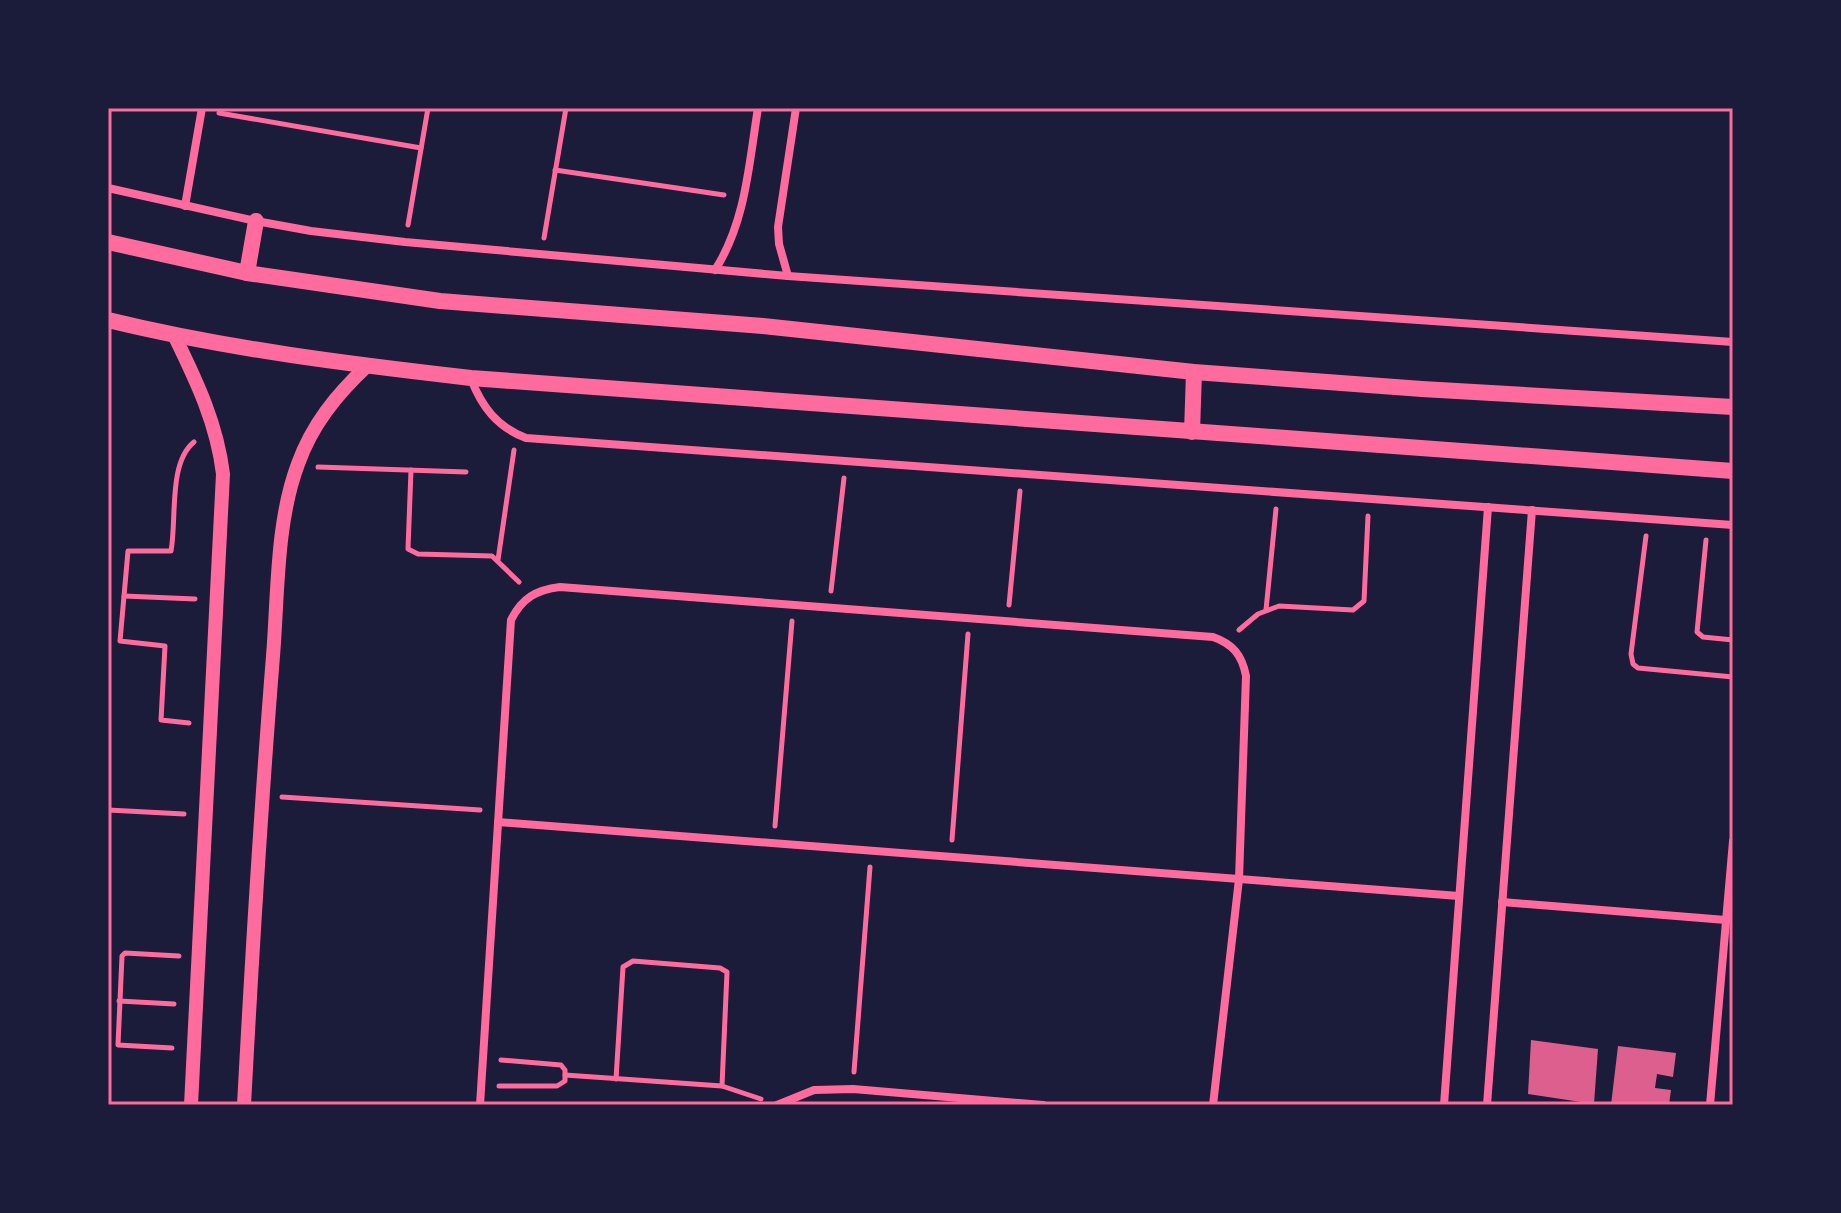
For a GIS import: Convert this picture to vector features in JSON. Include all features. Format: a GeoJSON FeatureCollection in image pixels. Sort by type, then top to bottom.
{"type":"FeatureCollection","features":[{"type":"Feature","properties":{"kind":"main road"},"geometry":{"type":"LineString","coordinates":[[247,273],[256,221]]}},
{"type":"Feature","properties":{"kind":"main road"},"geometry":{"type":"LineString","coordinates":[[108,242],[247,273],[440,301],[763,326],[1194,372],[1733,407]]}},
{"type":"Feature","properties":{"kind":"main road"},"geometry":{"type":"LineString","coordinates":[[108,320],[175,337],[471,378],[1733,471]]}},
{"type":"Feature","properties":{"kind":"main road"},"geometry":{"type":"LineString","coordinates":[[1192,432],[1194,372]]}},
{"type":"Feature","properties":{"kind":"street"},"geometry":{"type":"LineString","coordinates":[[715,270],[732,239],[743,198],[758,108]]}},
{"type":"Feature","properties":{"kind":"street"},"geometry":{"type":"LineString","coordinates":[[788,276],[782,260],[778,227],[796,108]]}},
{"type":"Feature","properties":{"kind":"street"},"geometry":{"type":"LineString","coordinates":[[185,206],[202,109]]}},
{"type":"Feature","properties":{"kind":"street"},"geometry":{"type":"LineString","coordinates":[[108,188],[311,231],[405,242],[788,276],[1733,342]]}},
{"type":"Feature","properties":{"kind":"street"},"geometry":{"type":"LineString","coordinates":[[175,337],[201,389],[215,430],[223,474],[191,1105]]}},
{"type":"Feature","properties":{"kind":"street"},"geometry":{"type":"LineString","coordinates":[[244,1105],[261,796],[285,519],[297,466],[306,443],[332,401],[367,366]]}},
{"type":"Feature","properties":{"kind":"street"},"geometry":{"type":"LineString","coordinates":[[471,378],[480,401],[495,420],[526,438],[1733,525]]}},
{"type":"Feature","properties":{"kind":"street"},"geometry":{"type":"LineString","coordinates":[[1444,1105],[1488,507]]}},
{"type":"Feature","properties":{"kind":"street"},"geometry":{"type":"LineString","coordinates":[[1487,1105],[1532,510]]}},
{"type":"Feature","properties":{"kind":"street"},"geometry":{"type":"LineString","coordinates":[[480,1105],[511,620],[518,606],[530,595],[560,587],[1213,637],[1226,642],[1236,650],[1246,676],[1239,879],[1213,1105]]}},
{"type":"Feature","properties":{"kind":"street"},"geometry":{"type":"LineString","coordinates":[[498,822],[1459,896]]}},
{"type":"Feature","properties":{"kind":"street"},"geometry":{"type":"LineString","coordinates":[[1710,1105],[1730,904],[1733,841]]}},
{"type":"Feature","properties":{"kind":"street"},"geometry":{"type":"LineString","coordinates":[[1502,902],[1726,920]]}},
{"type":"Feature","properties":{"kind":"street"},"geometry":{"type":"LineString","coordinates":[[777,1105],[814,1090],[853,1089],[1043,1105]]}},
{"type":"Feature","properties":{"kind":"path"},"geometry":{"type":"LineString","coordinates":[[405,242],[428,108]]}},
{"type":"Feature","properties":{"kind":"path"},"geometry":{"type":"LineString","coordinates":[[541,254],[566,108]]}},
{"type":"Feature","properties":{"kind":"path"},"geometry":{"type":"LineString","coordinates":[[202,109],[421,148]]}},
{"type":"Feature","properties":{"kind":"path"},"geometry":{"type":"LineString","coordinates":[[555,170],[743,198]]}},
{"type":"Feature","properties":{"kind":"path"},"geometry":{"type":"LineString","coordinates":[[210,723],[161,720],[166,648],[121,642],[129,550],[171,551],[182,455],[194,442],[215,430]]}},
{"type":"Feature","properties":{"kind":"path"},"geometry":{"type":"LineString","coordinates":[[498,560],[516,434]]}},
{"type":"Feature","properties":{"kind":"path"},"geometry":{"type":"LineString","coordinates":[[829,608],[846,461]]}},
{"type":"Feature","properties":{"kind":"path"},"geometry":{"type":"LineString","coordinates":[[297,466],[466,472]]}},
{"type":"Feature","properties":{"kind":"path"},"geometry":{"type":"LineString","coordinates":[[411,470],[408,549],[418,554],[492,556],[530,595]]}},
{"type":"Feature","properties":{"kind":"path"},"geometry":{"type":"LineString","coordinates":[[1007,621],[1022,473]]}},
{"type":"Feature","properties":{"kind":"path"},"geometry":{"type":"LineString","coordinates":[[1266,610],[1277,492]]}},
{"type":"Feature","properties":{"kind":"path"},"geometry":{"type":"LineString","coordinates":[[1226,642],[1266,610],[1279,606],[1353,610],[1362,606],[1369,498]]}},
{"type":"Feature","properties":{"kind":"path"},"geometry":{"type":"LineString","coordinates":[[1649,519],[1631,654],[1633,664],[1638,668],[1733,677]]}},
{"type":"Feature","properties":{"kind":"path"},"geometry":{"type":"LineString","coordinates":[[1708,523],[1697,632],[1703,637],[1733,640]]}},
{"type":"Feature","properties":{"kind":"path"},"geometry":{"type":"LineString","coordinates":[[124,596],[216,600]]}},
{"type":"Feature","properties":{"kind":"path"},"geometry":{"type":"LineString","coordinates":[[774,843],[793,605]]}},
{"type":"Feature","properties":{"kind":"path"},"geometry":{"type":"LineString","coordinates":[[950,857],[969,619]]}},
{"type":"Feature","properties":{"kind":"path"},"geometry":{"type":"LineString","coordinates":[[261,796],[499,811]]}},
{"type":"Feature","properties":{"kind":"path"},"geometry":{"type":"LineString","coordinates":[[108,810],[205,815]]}},
{"type":"Feature","properties":{"kind":"path"},"geometry":{"type":"LineString","coordinates":[[853,1089],[871,850]]}},
{"type":"Feature","properties":{"kind":"path"},"geometry":{"type":"LineString","coordinates":[[193,1050],[118,1045],[119,1001],[123,954],[198,957]]}},
{"type":"Feature","properties":{"kind":"path"},"geometry":{"type":"LineString","coordinates":[[616,1079],[623,967],[633,961],[720,968],[727,972],[722,1086]]}},
{"type":"Feature","properties":{"kind":"path"},"geometry":{"type":"LineString","coordinates":[[119,1001],[195,1006]]}},
{"type":"Feature","properties":{"kind":"path"},"geometry":{"type":"LineString","coordinates":[[482,1085],[557,1086],[563,1084],[565,1075],[561,1065],[483,1059]]}},
{"type":"Feature","properties":{"kind":"path"},"geometry":{"type":"LineString","coordinates":[[565,1075],[722,1086],[777,1105]]}},
{"type":"Feature","properties":{"kind":"building"},"geometry":{"type":"Polygon","coordinates":[[[1531,1040],[1598,1049],[1594,1104],[1528,1094],[1531,1040]]]}},
{"type":"Feature","properties":{"kind":"building"},"geometry":{"type":"Polygon","coordinates":[[[1618,1046],[1676,1053],[1673,1077],[1657,1074],[1655,1088],[1671,1090],[1669,1105],[1611,1105],[1618,1046]]]}}]}
